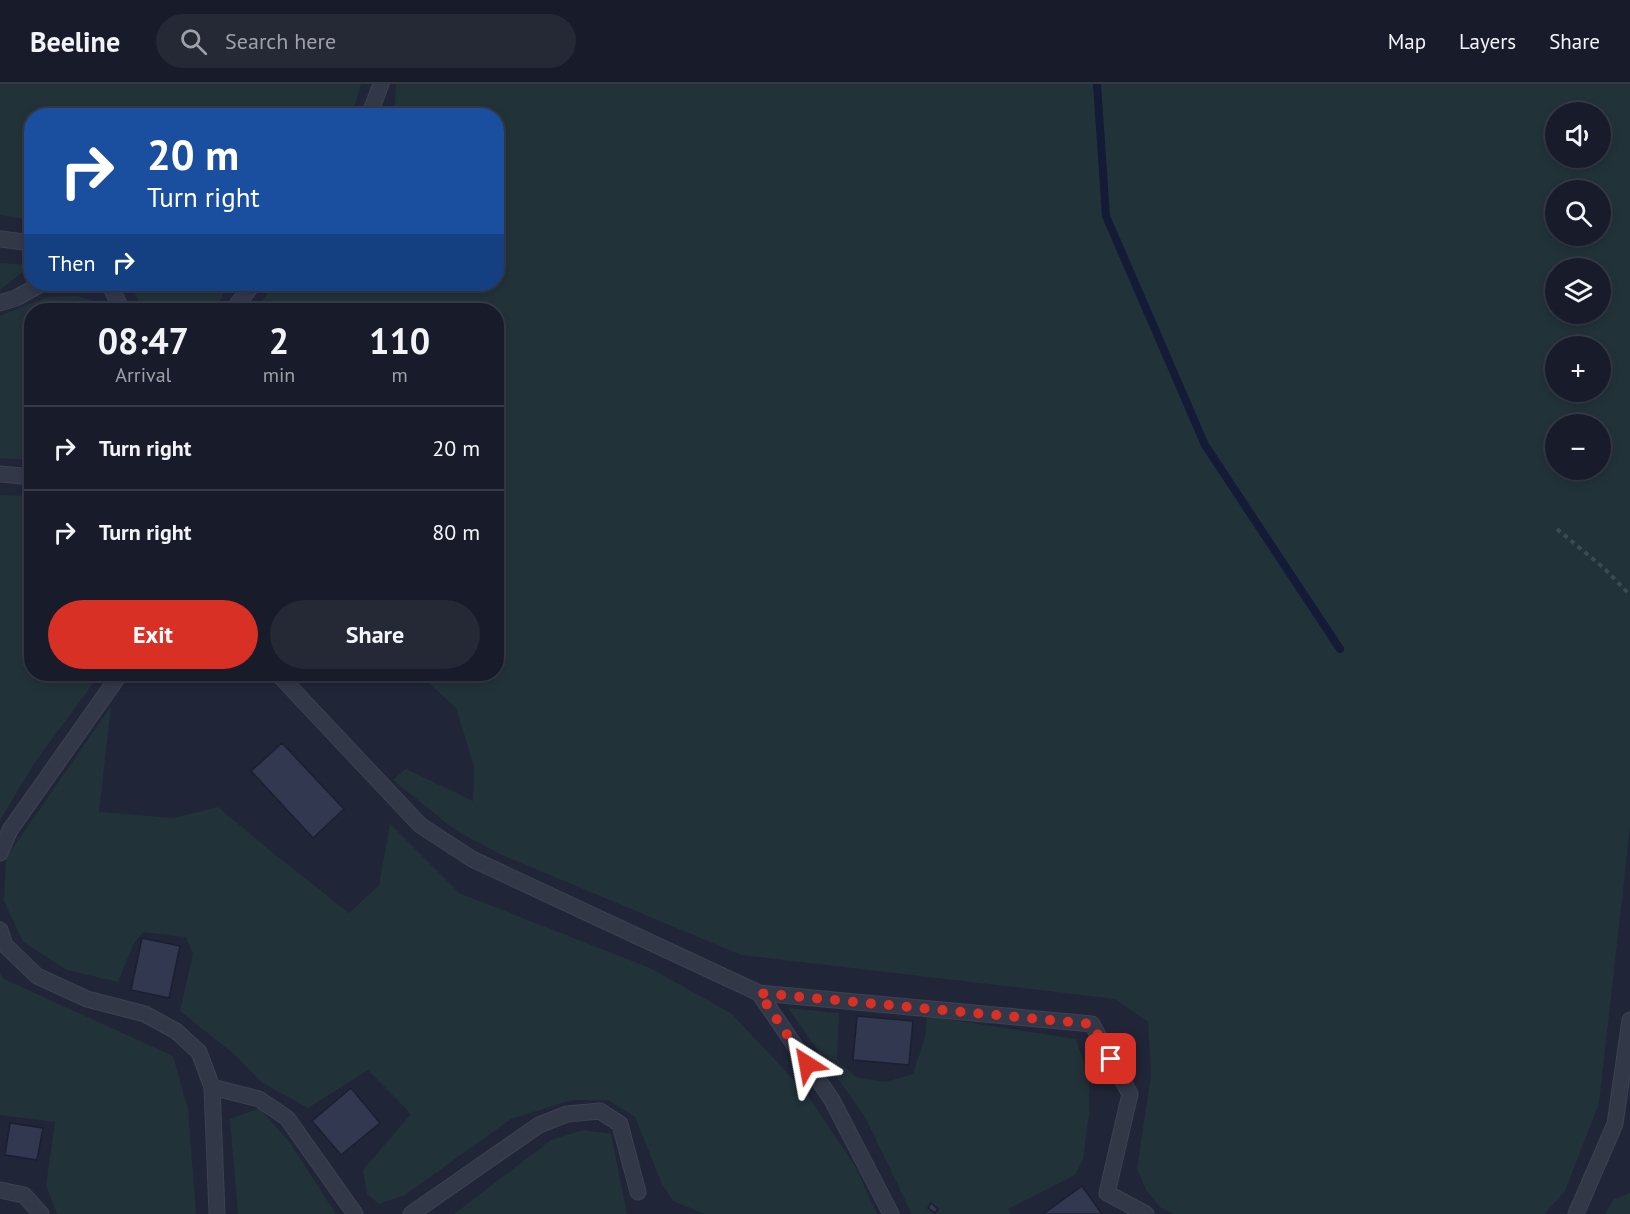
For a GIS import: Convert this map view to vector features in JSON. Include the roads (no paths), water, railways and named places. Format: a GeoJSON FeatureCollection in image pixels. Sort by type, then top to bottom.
{"type":"FeatureCollection","features":[{"type":"Feature","properties":{"kind":"lane"},"geometry":{"type":"LineString","coordinates":[[372,108],[381,84]]}},
{"type":"Feature","properties":{"kind":"lane"},"geometry":{"type":"LineString","coordinates":[[0,239],[24,242]]}},
{"type":"Feature","properties":{"kind":"lane"},"geometry":{"type":"LineString","coordinates":[[0,303],[28,291]]}},
{"type":"Feature","properties":{"kind":"lane"},"geometry":{"type":"LineString","coordinates":[[238,303],[248,291]]}},
{"type":"Feature","properties":{"kind":"lane"},"geometry":{"type":"LineString","coordinates":[[0,474],[24,476]]}},
{"type":"Feature","properties":{"kind":"lane"},"geometry":{"type":"LineString","coordinates":[[0,853],[10,830],[115,681]]}},
{"type":"Feature","properties":{"kind":"lane"},"geometry":{"type":"LineString","coordinates":[[285,681],[420,825],[472,859],[759,993],[1092,1024],[1130,1094],[1107,1193],[1146,1214]]}},
{"type":"Feature","properties":{"kind":"lane"},"geometry":{"type":"LineString","coordinates":[[0,930],[5,945],[37,976],[87,999],[145,1014],[176,1031],[199,1052],[212,1087],[217,1214]]}},
{"type":"Feature","properties":{"kind":"lane"},"geometry":{"type":"LineString","coordinates":[[759,993],[832,1100],[891,1214]]}},
{"type":"Feature","properties":{"kind":"lane"},"geometry":{"type":"LineString","coordinates":[[1576,1214],[1615,1124],[1630,1020]]}},
{"type":"Feature","properties":{"kind":"lane"},"geometry":{"type":"LineString","coordinates":[[212,1087],[259,1099],[287,1118],[355,1214]]}},
{"type":"Feature","properties":{"kind":"lane"},"geometry":{"type":"LineString","coordinates":[[411,1214],[539,1125],[567,1114],[600,1111],[620,1124],[638,1192]]}},
{"type":"Feature","properties":{"kind":"lane"},"geometry":{"type":"LineString","coordinates":[[0,1191],[24,1195],[41,1214]]}},
{"type":"Feature","properties":{"kind":"waterway"},"geometry":{"type":"LineString","coordinates":[[1097,84],[1106,216],[1205,445],[1340,649]]}}]}
